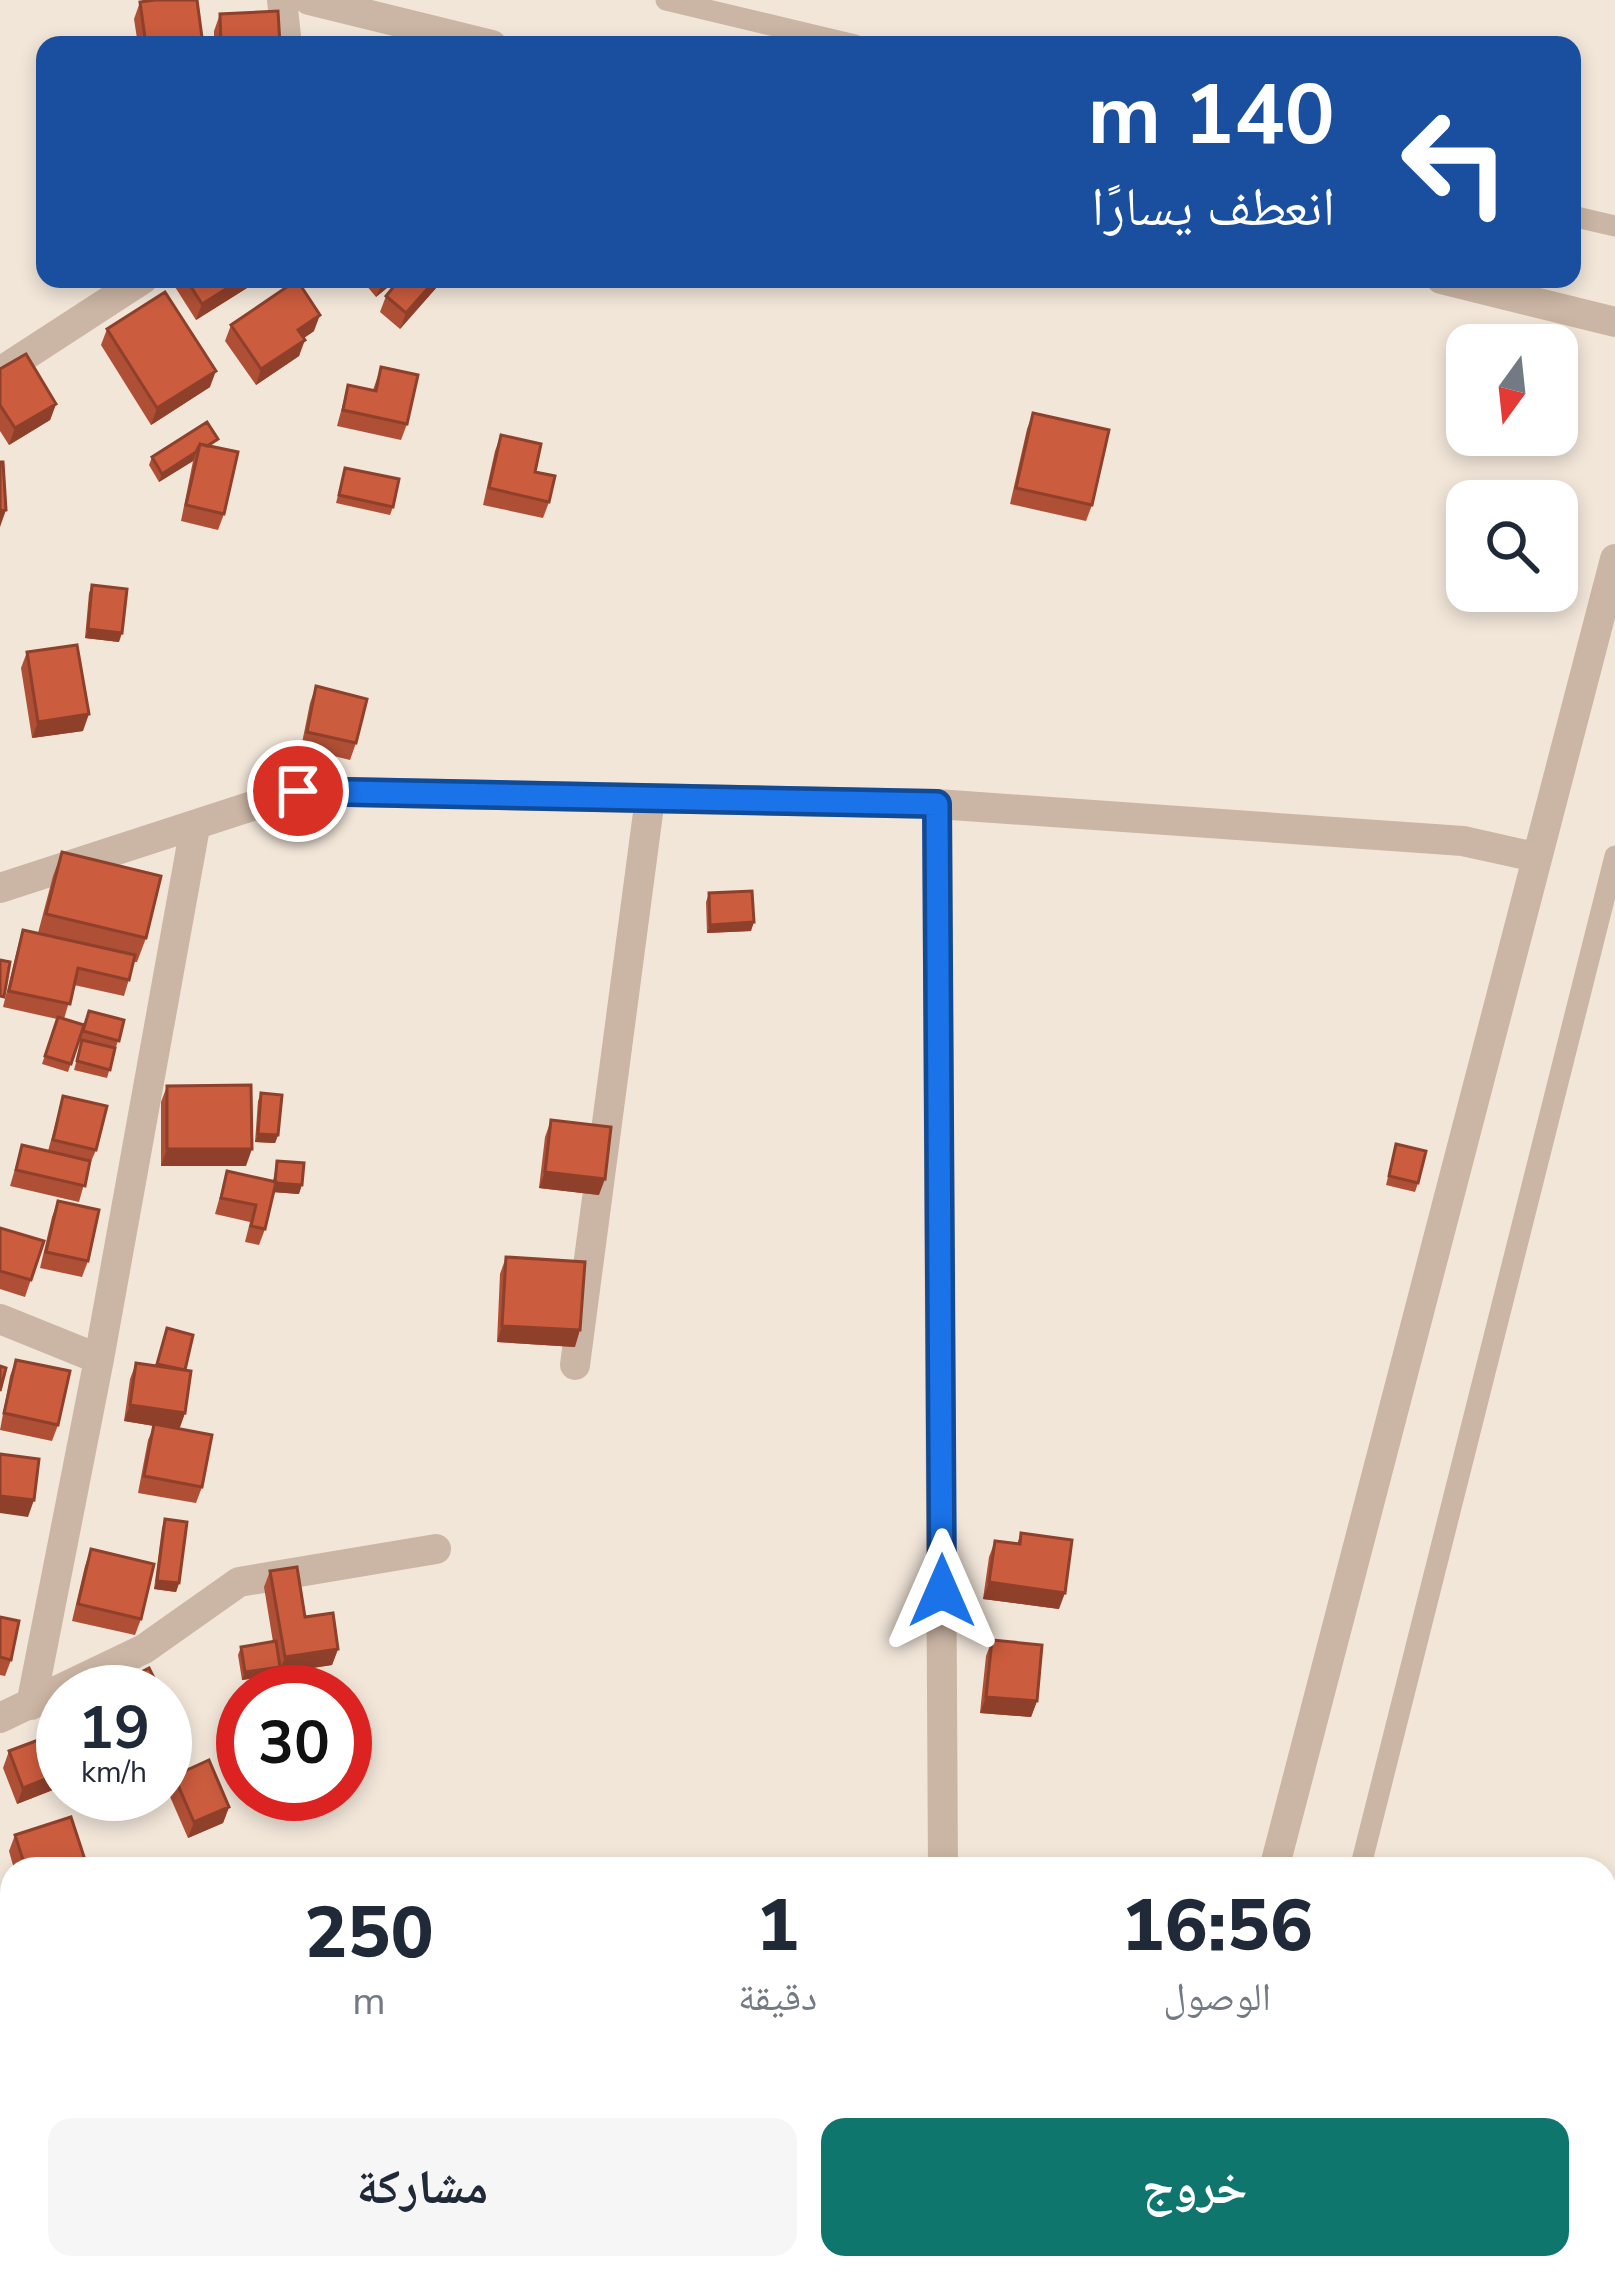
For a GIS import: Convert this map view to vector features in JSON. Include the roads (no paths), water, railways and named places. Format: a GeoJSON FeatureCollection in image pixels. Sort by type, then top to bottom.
{"type":"FeatureCollection","features":[{"type":"Feature","properties":{"kind":"street"},"geometry":{"type":"LineString","coordinates":[[282,0],[286,36]]}},
{"type":"Feature","properties":{"kind":"street"},"geometry":{"type":"LineString","coordinates":[[309,0],[455,36]]}},
{"type":"Feature","properties":{"kind":"street"},"geometry":{"type":"LineString","coordinates":[[0,372],[129,288]]}},
{"type":"Feature","properties":{"kind":"street"},"geometry":{"type":"LineString","coordinates":[[1477,288],[1615,322]]}},
{"type":"Feature","properties":{"kind":"street"},"geometry":{"type":"LineString","coordinates":[[1277,1857],[1615,559]]}},
{"type":"Feature","properties":{"kind":"street"},"geometry":{"type":"LineString","coordinates":[[0,888],[298,791],[937,804],[1462,841],[1535,857]]}},
{"type":"Feature","properties":{"kind":"street"},"geometry":{"type":"LineString","coordinates":[[575,1365],[650,798]]}},
{"type":"Feature","properties":{"kind":"street"},"geometry":{"type":"LineString","coordinates":[[937,804],[944,1857]]}},
{"type":"Feature","properties":{"kind":"street"},"geometry":{"type":"LineString","coordinates":[[32,1705],[195,827]]}},
{"type":"Feature","properties":{"kind":"street"},"geometry":{"type":"LineString","coordinates":[[0,1319],[99,1358]]}},
{"type":"Feature","properties":{"kind":"street"},"geometry":{"type":"LineString","coordinates":[[0,1718],[144,1649],[239,1582],[436,1549]]}},
{"type":"Feature","properties":{"kind":"lane"},"geometry":{"type":"LineString","coordinates":[[666,0],[817,36]]}},
{"type":"Feature","properties":{"kind":"lane"},"geometry":{"type":"LineString","coordinates":[[1581,218],[1615,226]]}},
{"type":"Feature","properties":{"kind":"lane"},"geometry":{"type":"LineString","coordinates":[[1363,1857],[1615,856]]}}]}
